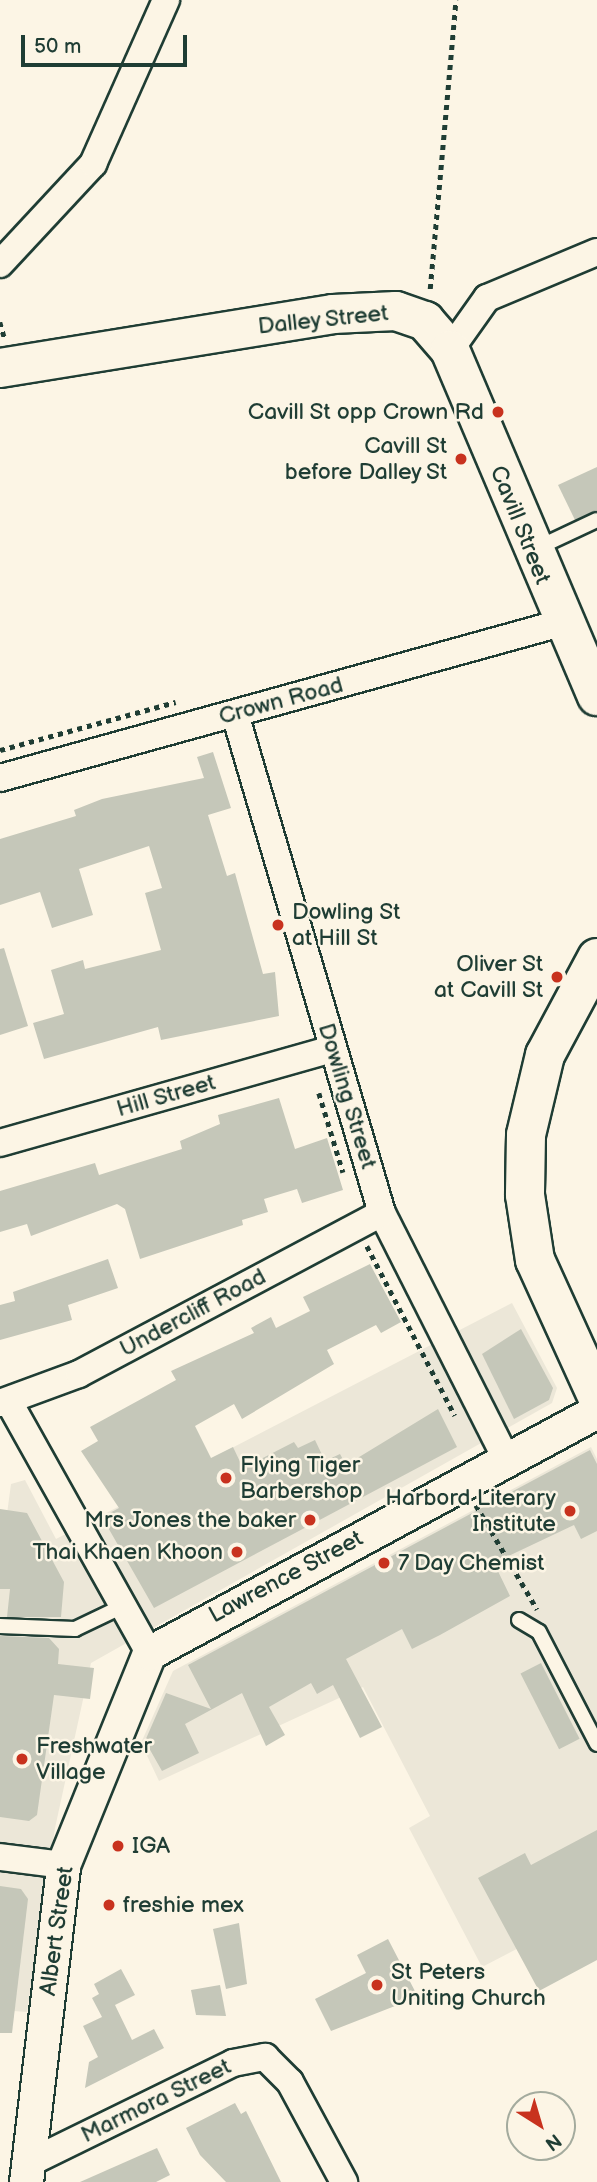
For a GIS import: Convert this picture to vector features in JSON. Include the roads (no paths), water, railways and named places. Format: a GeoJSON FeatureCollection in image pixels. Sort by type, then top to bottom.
{"type":"FeatureCollection","features":[{"type":"Feature","properties":{"kind":"main road","name":"Dalley Street"},"geometry":{"type":"LineString","coordinates":[[3,354],[369,310],[415,317],[450,350]]}},
{"type":"Feature","properties":{"kind":"main road","name":"Cavill Street"},"geometry":{"type":"LineString","coordinates":[[450,350],[561,624],[597,696]]}},
{"type":"Feature","properties":{"kind":"main road"},"geometry":{"type":"LineString","coordinates":[[597,958],[559,1019],[537,1080],[526,1135],[525,1195],[539,1271],[597,1396]]}},
{"type":"Feature","properties":{"kind":"street"},"geometry":{"type":"LineString","coordinates":[[1,264],[93,164],[166,0]]}},
{"type":"Feature","properties":{"kind":"street"},"geometry":{"type":"LineString","coordinates":[[450,350],[487,298],[597,252]]}},
{"type":"Feature","properties":{"kind":"street","name":"Crown Road"},"geometry":{"type":"LineString","coordinates":[[0,778],[561,624]]}},
{"type":"Feature","properties":{"kind":"street","name":"Dowling Street"},"geometry":{"type":"LineString","coordinates":[[236,713],[382,1213],[507,1460]]}},
{"type":"Feature","properties":{"kind":"street","name":"Hill Street"},"geometry":{"type":"LineString","coordinates":[[0,1143],[333,1049]]}},
{"type":"Feature","properties":{"kind":"street","name":"Undercliff Road"},"geometry":{"type":"LineString","coordinates":[[4,1402],[79,1374],[382,1213]]}},
{"type":"Feature","properties":{"kind":"street"},"geometry":{"type":"LineString","coordinates":[[4,1402],[121,1607],[154,1648]]}},
{"type":"Feature","properties":{"kind":"street","name":"Lawrence Street"},"geometry":{"type":"LineString","coordinates":[[154,1648],[597,1411]]}},
{"type":"Feature","properties":{"kind":"street","name":"Albert Street"},"geometry":{"type":"LineString","coordinates":[[28,2172],[63,1866],[154,1648]]}},
{"type":"Feature","properties":{"kind":"street"},"geometry":{"type":"LineString","coordinates":[[0,1857],[63,1866]]}},
{"type":"Feature","properties":{"kind":"street","name":"Marmora Street"},"geometry":{"type":"LineString","coordinates":[[28,2172],[233,2063],[265,2057],[290,2082],[344,2182]]}},
{"type":"Feature","properties":{"kind":"lane"},"geometry":{"type":"LineString","coordinates":[[531,551],[597,520]]}},
{"type":"Feature","properties":{"kind":"lane"},"geometry":{"type":"LineString","coordinates":[[0,1626],[75,1629],[121,1607]]}},
{"type":"Feature","properties":{"kind":"lane"},"geometry":{"type":"LineString","coordinates":[[519,1620],[539,1632],[597,1744]]}},
{"type":"Feature","properties":{"kind":"place","name":"Cavill St opp Crown Rd"},"geometry":{"type":"Point","coordinates":[498,412]}},
{"type":"Feature","properties":{"kind":"place","name":"Cavill St before Dalley St"},"geometry":{"type":"Point","coordinates":[461,459]}},
{"type":"Feature","properties":{"kind":"place","name":"Dowling St at Hill St"},"geometry":{"type":"Point","coordinates":[278,925]}},
{"type":"Feature","properties":{"kind":"place","name":"Oliver St at Cavill St"},"geometry":{"type":"Point","coordinates":[557,977]}},
{"type":"Feature","properties":{"kind":"place","name":"Flying Tiger Barbershop"},"geometry":{"type":"Point","coordinates":[226,1478]}},
{"type":"Feature","properties":{"kind":"place","name":"Harbord Literary Institute"},"geometry":{"type":"Point","coordinates":[570,1511]}},
{"type":"Feature","properties":{"kind":"place","name":"Mrs Jones the baker"},"geometry":{"type":"Point","coordinates":[310,1520]}},
{"type":"Feature","properties":{"kind":"place","name":"Thai Khaen Khoon"},"geometry":{"type":"Point","coordinates":[237,1552]}},
{"type":"Feature","properties":{"kind":"place","name":"7 Day Chemist"},"geometry":{"type":"Point","coordinates":[384,1563]}},
{"type":"Feature","properties":{"kind":"place","name":"Freshwater Village"},"geometry":{"type":"Point","coordinates":[22,1759]}},
{"type":"Feature","properties":{"kind":"place","name":"IGA"},"geometry":{"type":"Point","coordinates":[118,1846]}},
{"type":"Feature","properties":{"kind":"place","name":"freshie mex"},"geometry":{"type":"Point","coordinates":[109,1905]}},
{"type":"Feature","properties":{"kind":"place","name":"St Peters Uniting Church"},"geometry":{"type":"Point","coordinates":[377,1985]}}]}
